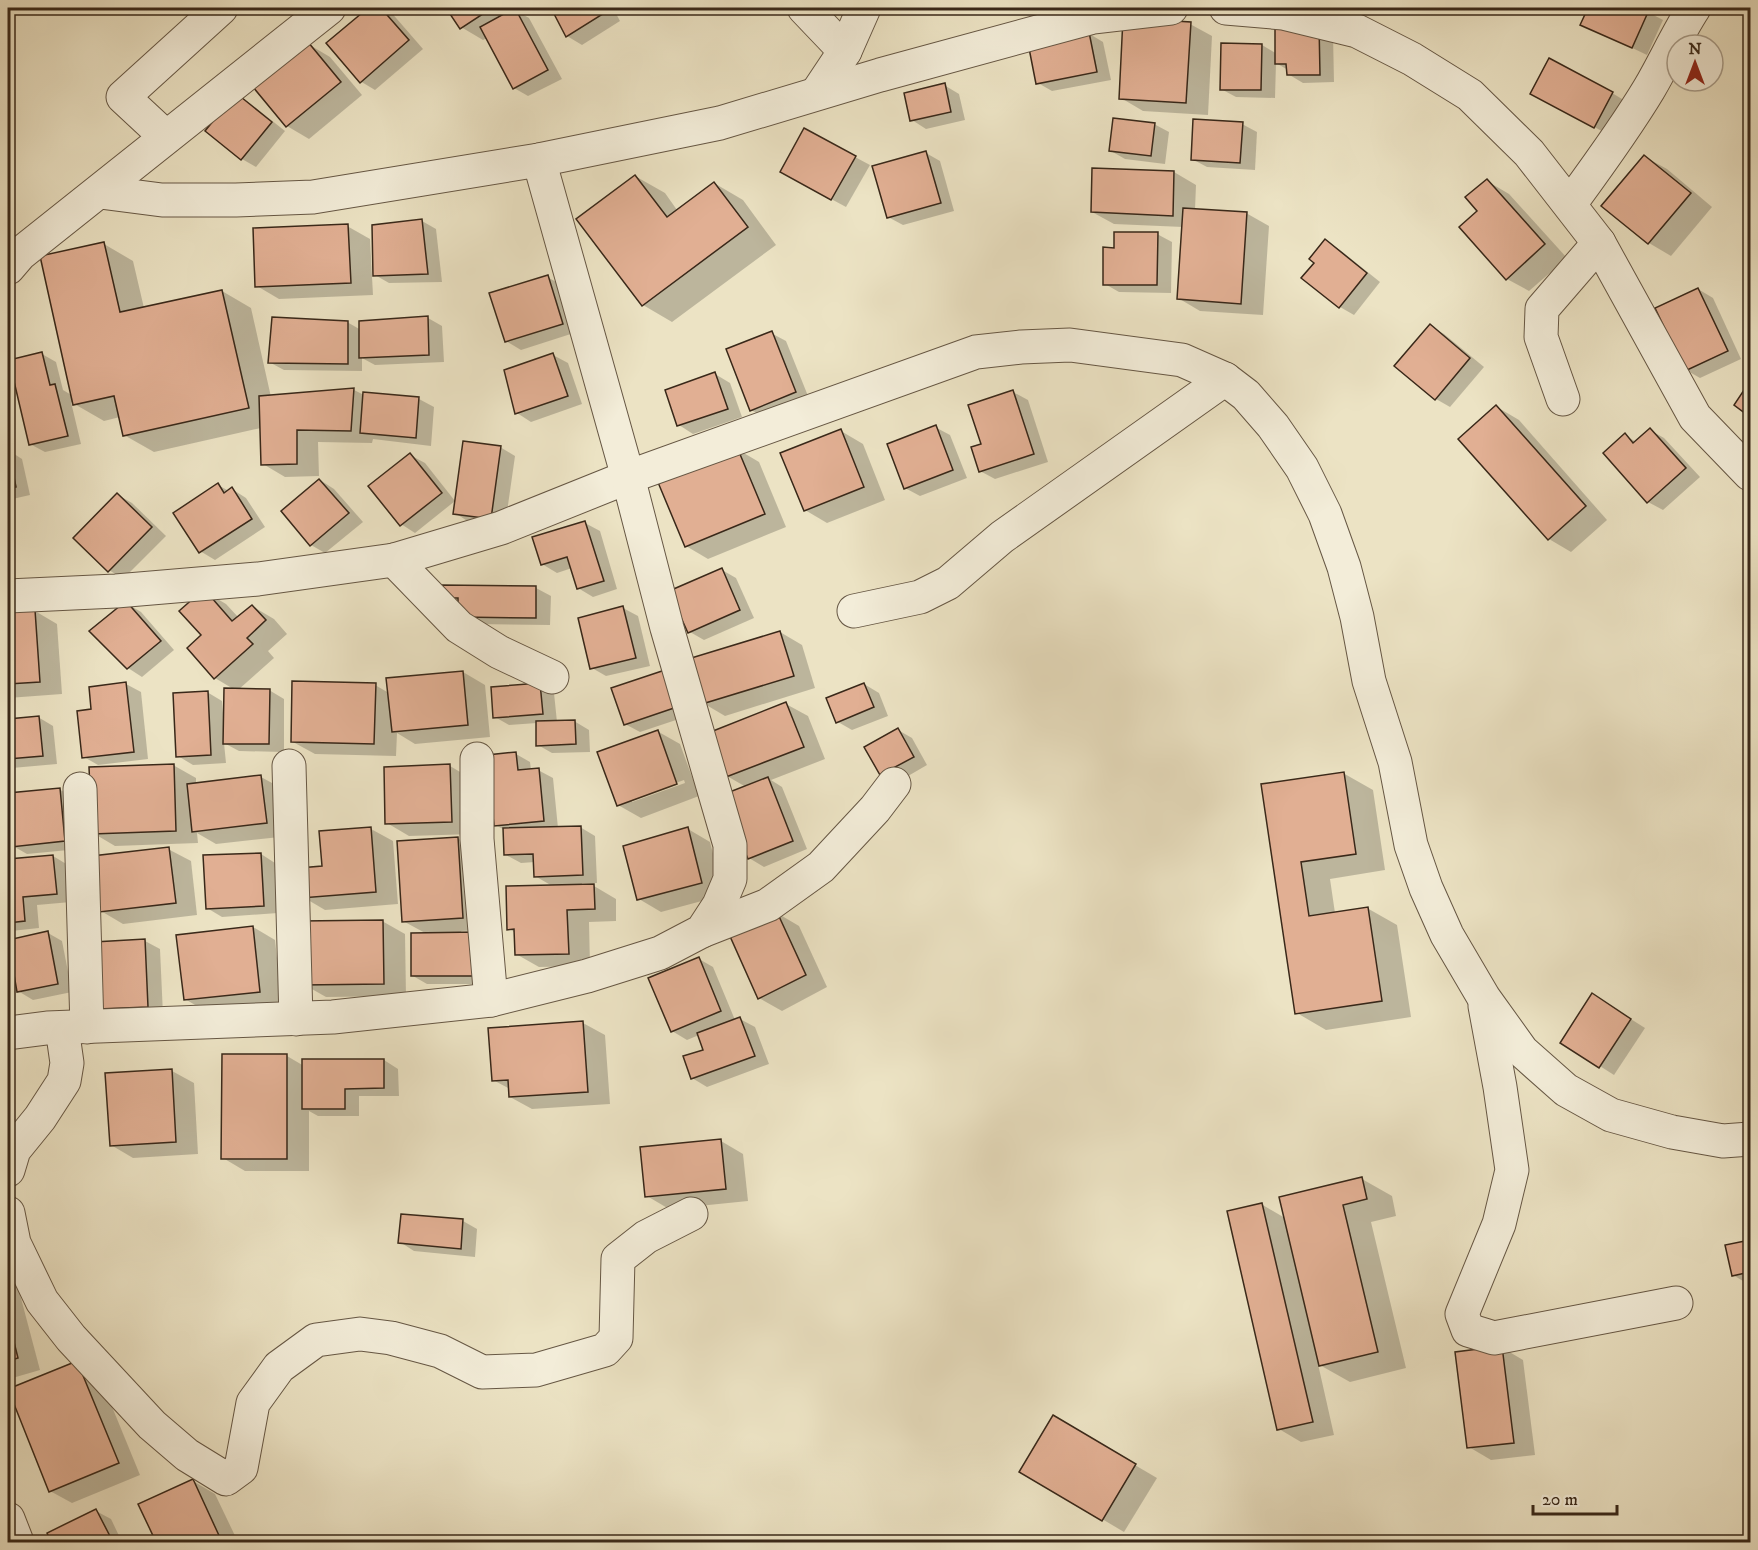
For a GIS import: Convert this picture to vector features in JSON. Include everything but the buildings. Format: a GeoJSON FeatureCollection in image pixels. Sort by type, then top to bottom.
{"type":"FeatureCollection","features":[{"type":"Feature","properties":{"kind":"street"},"geometry":{"type":"LineString","coordinates":[[166,137],[123,98],[222,8]]}},
{"type":"Feature","properties":{"kind":"street"},"geometry":{"type":"LineString","coordinates":[[8,268],[20,254],[329,8]]}},
{"type":"Feature","properties":{"kind":"street"},"geometry":{"type":"LineString","coordinates":[[804,8],[845,51]]}},
{"type":"Feature","properties":{"kind":"street"},"geometry":{"type":"LineString","coordinates":[[817,93],[845,51],[864,8]]}},
{"type":"Feature","properties":{"kind":"street"},"geometry":{"type":"LineString","coordinates":[[100,192],[162,200],[313,197],[540,160],[720,123],[817,93],[1093,17],[1171,8]]}},
{"type":"Feature","properties":{"kind":"street"},"geometry":{"type":"LineString","coordinates":[[1226,8],[1267,9],[1357,31],[1413,59],[1470,95],[1529,153],[1599,243],[1695,417],[1750,474]]}},
{"type":"Feature","properties":{"kind":"street"},"geometry":{"type":"LineString","coordinates":[[1570,204],[1621,134],[1650,86],[1678,32],[1694,8]]}},
{"type":"Feature","properties":{"kind":"street"},"geometry":{"type":"LineString","coordinates":[[540,160],[628,477],[667,628],[730,845],[730,879],[719,905],[702,931]]}},
{"type":"Feature","properties":{"kind":"street"},"geometry":{"type":"LineString","coordinates":[[1563,399],[1541,337],[1542,309],[1599,243]]}},
{"type":"Feature","properties":{"kind":"street"},"geometry":{"type":"LineString","coordinates":[[8,596],[116,591],[258,579],[394,560],[501,528],[628,477],[976,352],[1070,345],[1182,360],[1225,379],[1246,395],[1273,426],[1302,468],[1325,514],[1344,567],[1357,617],[1369,681],[1395,762],[1411,845],[1426,888],[1448,935],[1484,998],[1522,1051],[1566,1090],[1611,1115],[1672,1132],[1723,1141],[1750,1139]]}},
{"type":"Feature","properties":{"kind":"street"},"geometry":{"type":"LineString","coordinates":[[854,611],[920,597],[948,583],[1002,537],[1225,379]]}},
{"type":"Feature","properties":{"kind":"street"},"geometry":{"type":"LineString","coordinates":[[394,560],[459,627],[499,652],[552,677]]}},
{"type":"Feature","properties":{"kind":"street"},"geometry":{"type":"LineString","coordinates":[[477,759],[477,839],[490,1000]]}},
{"type":"Feature","properties":{"kind":"street"},"geometry":{"type":"LineString","coordinates":[[289,766],[296,1019]]}},
{"type":"Feature","properties":{"kind":"street"},"geometry":{"type":"LineString","coordinates":[[8,1033],[75,1027],[333,1017],[490,1000],[586,976],[660,953],[702,931],[768,905],[821,867],[894,784]]}},
{"type":"Feature","properties":{"kind":"street"},"geometry":{"type":"LineString","coordinates":[[8,1170],[14,1150],[40,1118],[64,1081],[75,1027],[80,789]]}},
{"type":"Feature","properties":{"kind":"street"},"geometry":{"type":"LineString","coordinates":[[1484,998],[1512,1170],[1499,1224],[1462,1314],[1468,1330],[1494,1338],[1676,1303]]}},
{"type":"Feature","properties":{"kind":"street"},"geometry":{"type":"LineString","coordinates":[[8,1213],[14,1243],[42,1301],[72,1338],[152,1425],[187,1455],[226,1479],[241,1468],[253,1403],[279,1367],[316,1340],[360,1334],[391,1338],[440,1351],[482,1372],[536,1370],[605,1350],[616,1338],[618,1259],[646,1237],[691,1214]]}},
{"type":"Feature","properties":{"kind":"street"},"geometry":{"type":"LineString","coordinates":[[8,1520],[17,1542]]}}]}
